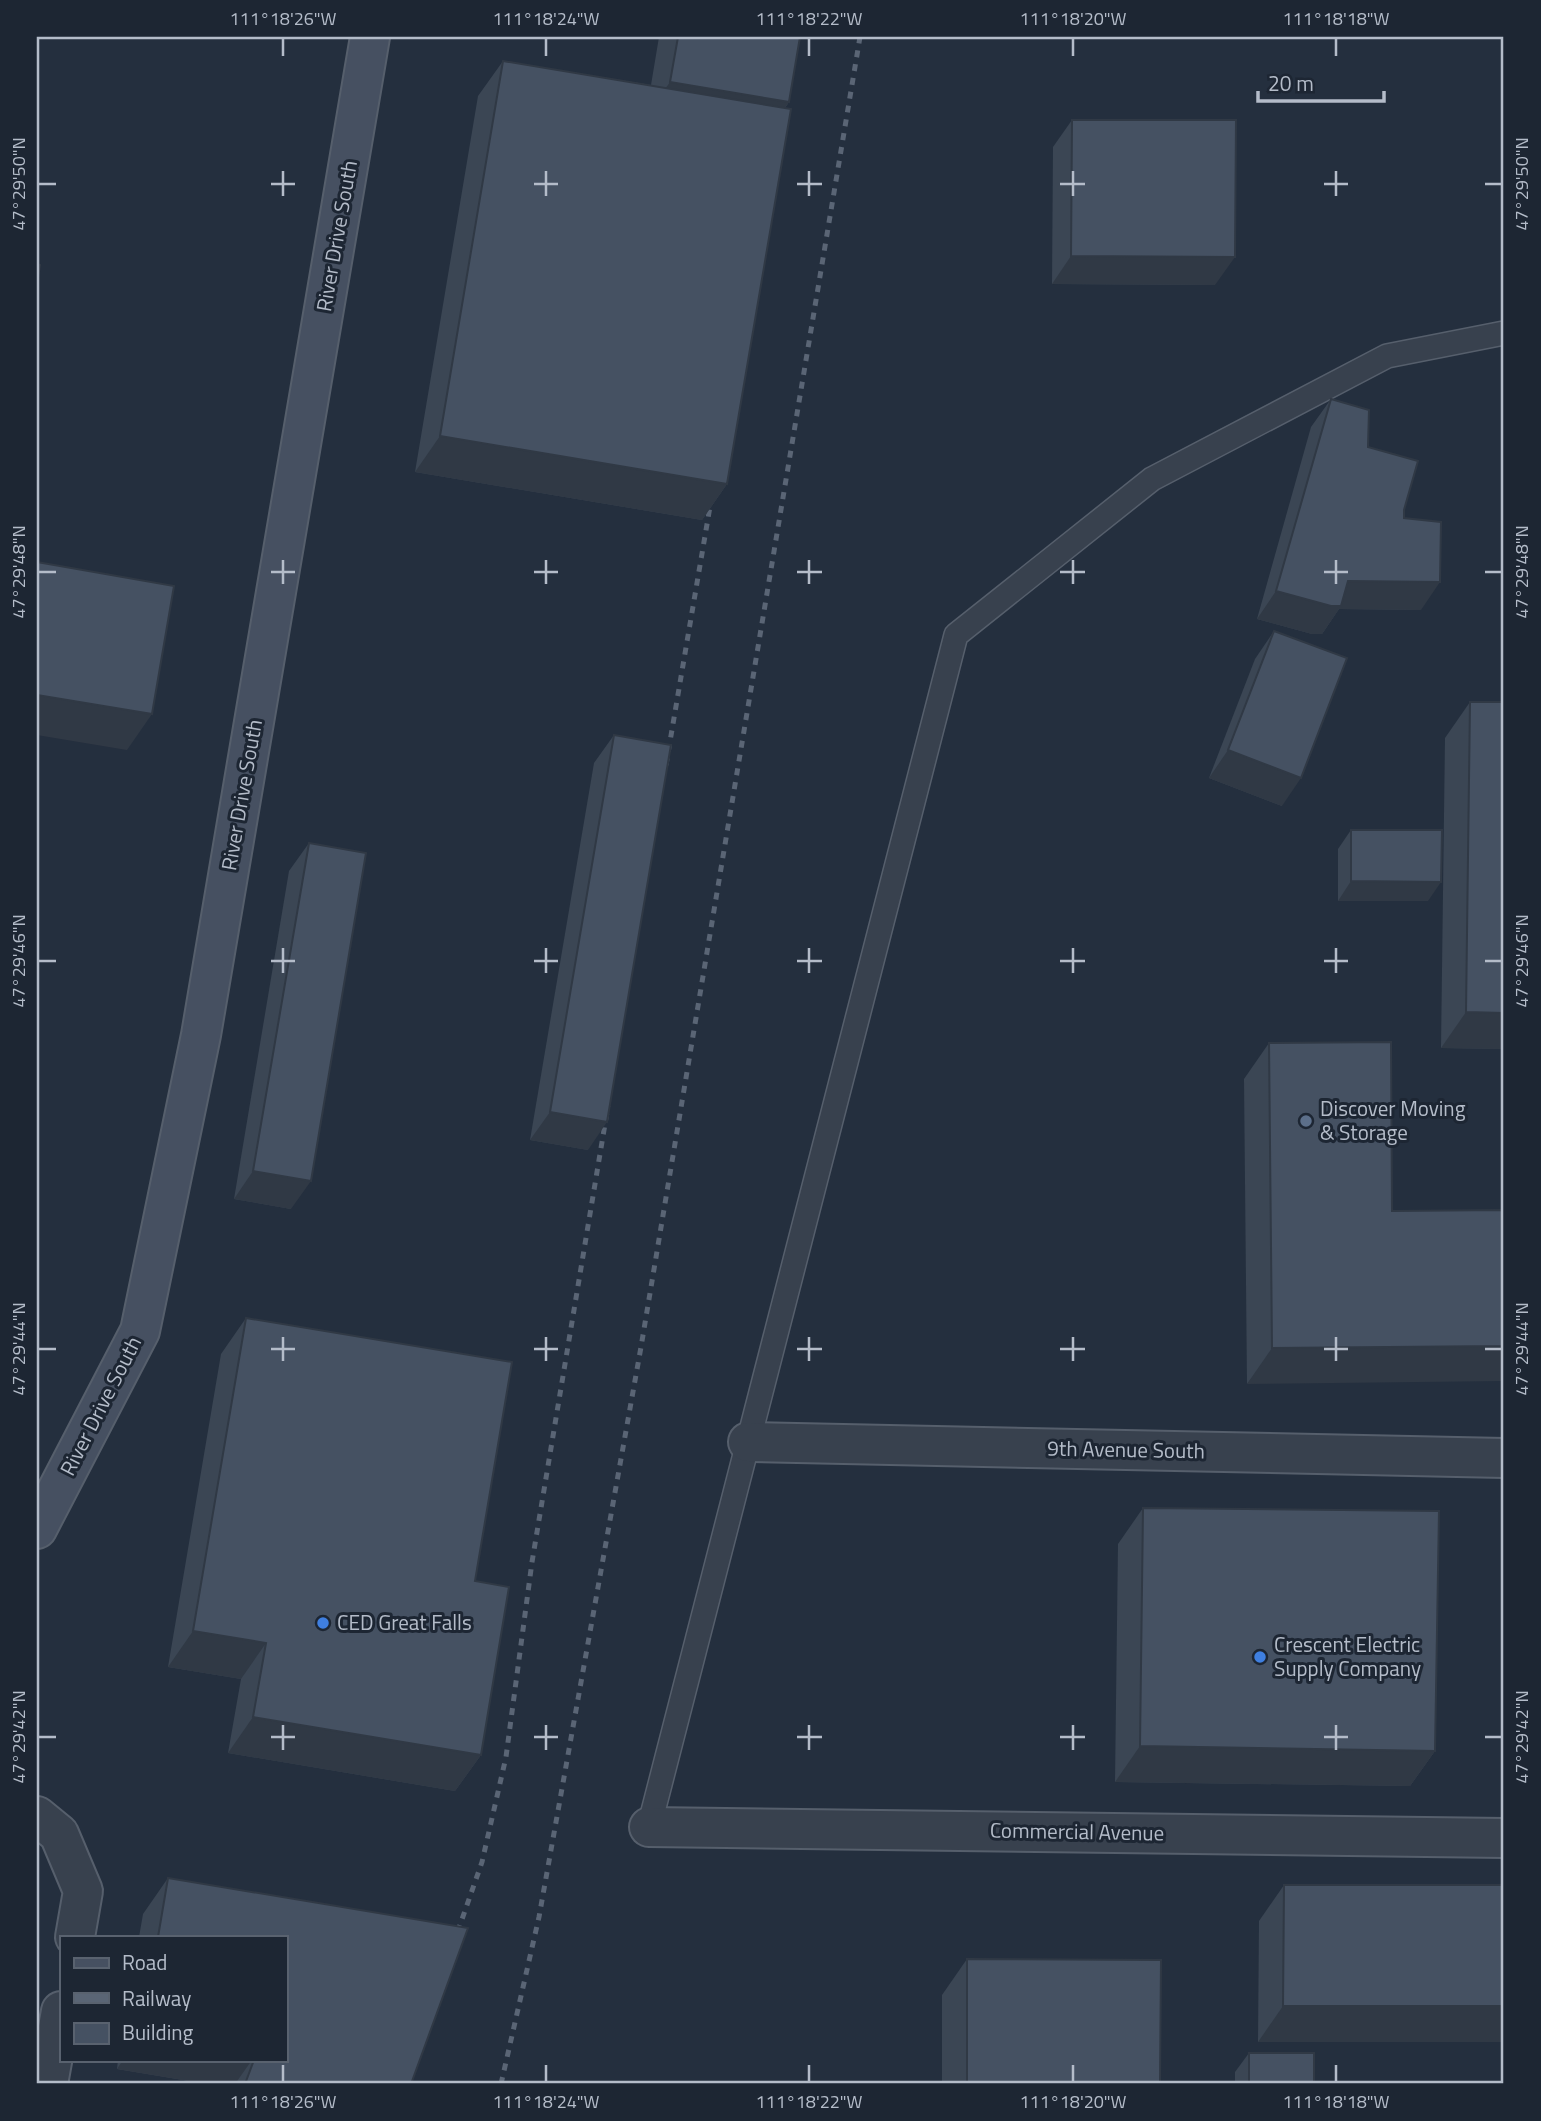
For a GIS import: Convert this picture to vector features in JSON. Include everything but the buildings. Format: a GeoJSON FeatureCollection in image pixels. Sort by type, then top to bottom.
{"type":"FeatureCollection","features":[{"type":"Feature","properties":{"kind":"main road","name":"River Drive South"},"geometry":{"type":"LineString","coordinates":[[37,1529],[140,1331],[201,1035],[370,37]]}},
{"type":"Feature","properties":{"kind":"street","name":"9th Avenue South"},"geometry":{"type":"LineString","coordinates":[[748,1442],[1504,1458]]}},
{"type":"Feature","properties":{"kind":"street"},"geometry":{"type":"LineString","coordinates":[[37,1816],[59,1834],[83,1891],[75,1936]]}},
{"type":"Feature","properties":{"kind":"street","name":"Commercial Avenue"},"geometry":{"type":"LineString","coordinates":[[649,1827],[1504,1838]]}},
{"type":"Feature","properties":{"kind":"street"},"geometry":{"type":"LineString","coordinates":[[48,2084],[60,2017]]}},
{"type":"Feature","properties":{"kind":"lane"},"geometry":{"type":"LineString","coordinates":[[649,1827],[956,635],[1152,479],[1387,356],[1504,333]]}},
{"type":"Feature","properties":{"kind":"railway"},"geometry":{"type":"LineString","coordinates":[[501,2084],[539,1917],[641,1347],[860,37]]}},
{"type":"Feature","properties":{"kind":"railway"},"geometry":{"type":"LineString","coordinates":[[666,765],[713,489]]}},
{"type":"Feature","properties":{"kind":"railway"},"geometry":{"type":"LineString","coordinates":[[453,1945],[482,1862],[506,1757],[532,1562],[608,1106]]}},
{"type":"Feature","properties":{"kind":"place","name":"Discover Moving & Storage"},"geometry":{"type":"Point","coordinates":[1306,1121]}},
{"type":"Feature","properties":{"kind":"place","name":"CED Great Falls"},"geometry":{"type":"Point","coordinates":[323,1623]}},
{"type":"Feature","properties":{"kind":"place","name":"Crescent Electric Supply Company"},"geometry":{"type":"Point","coordinates":[1260,1657]}}]}
